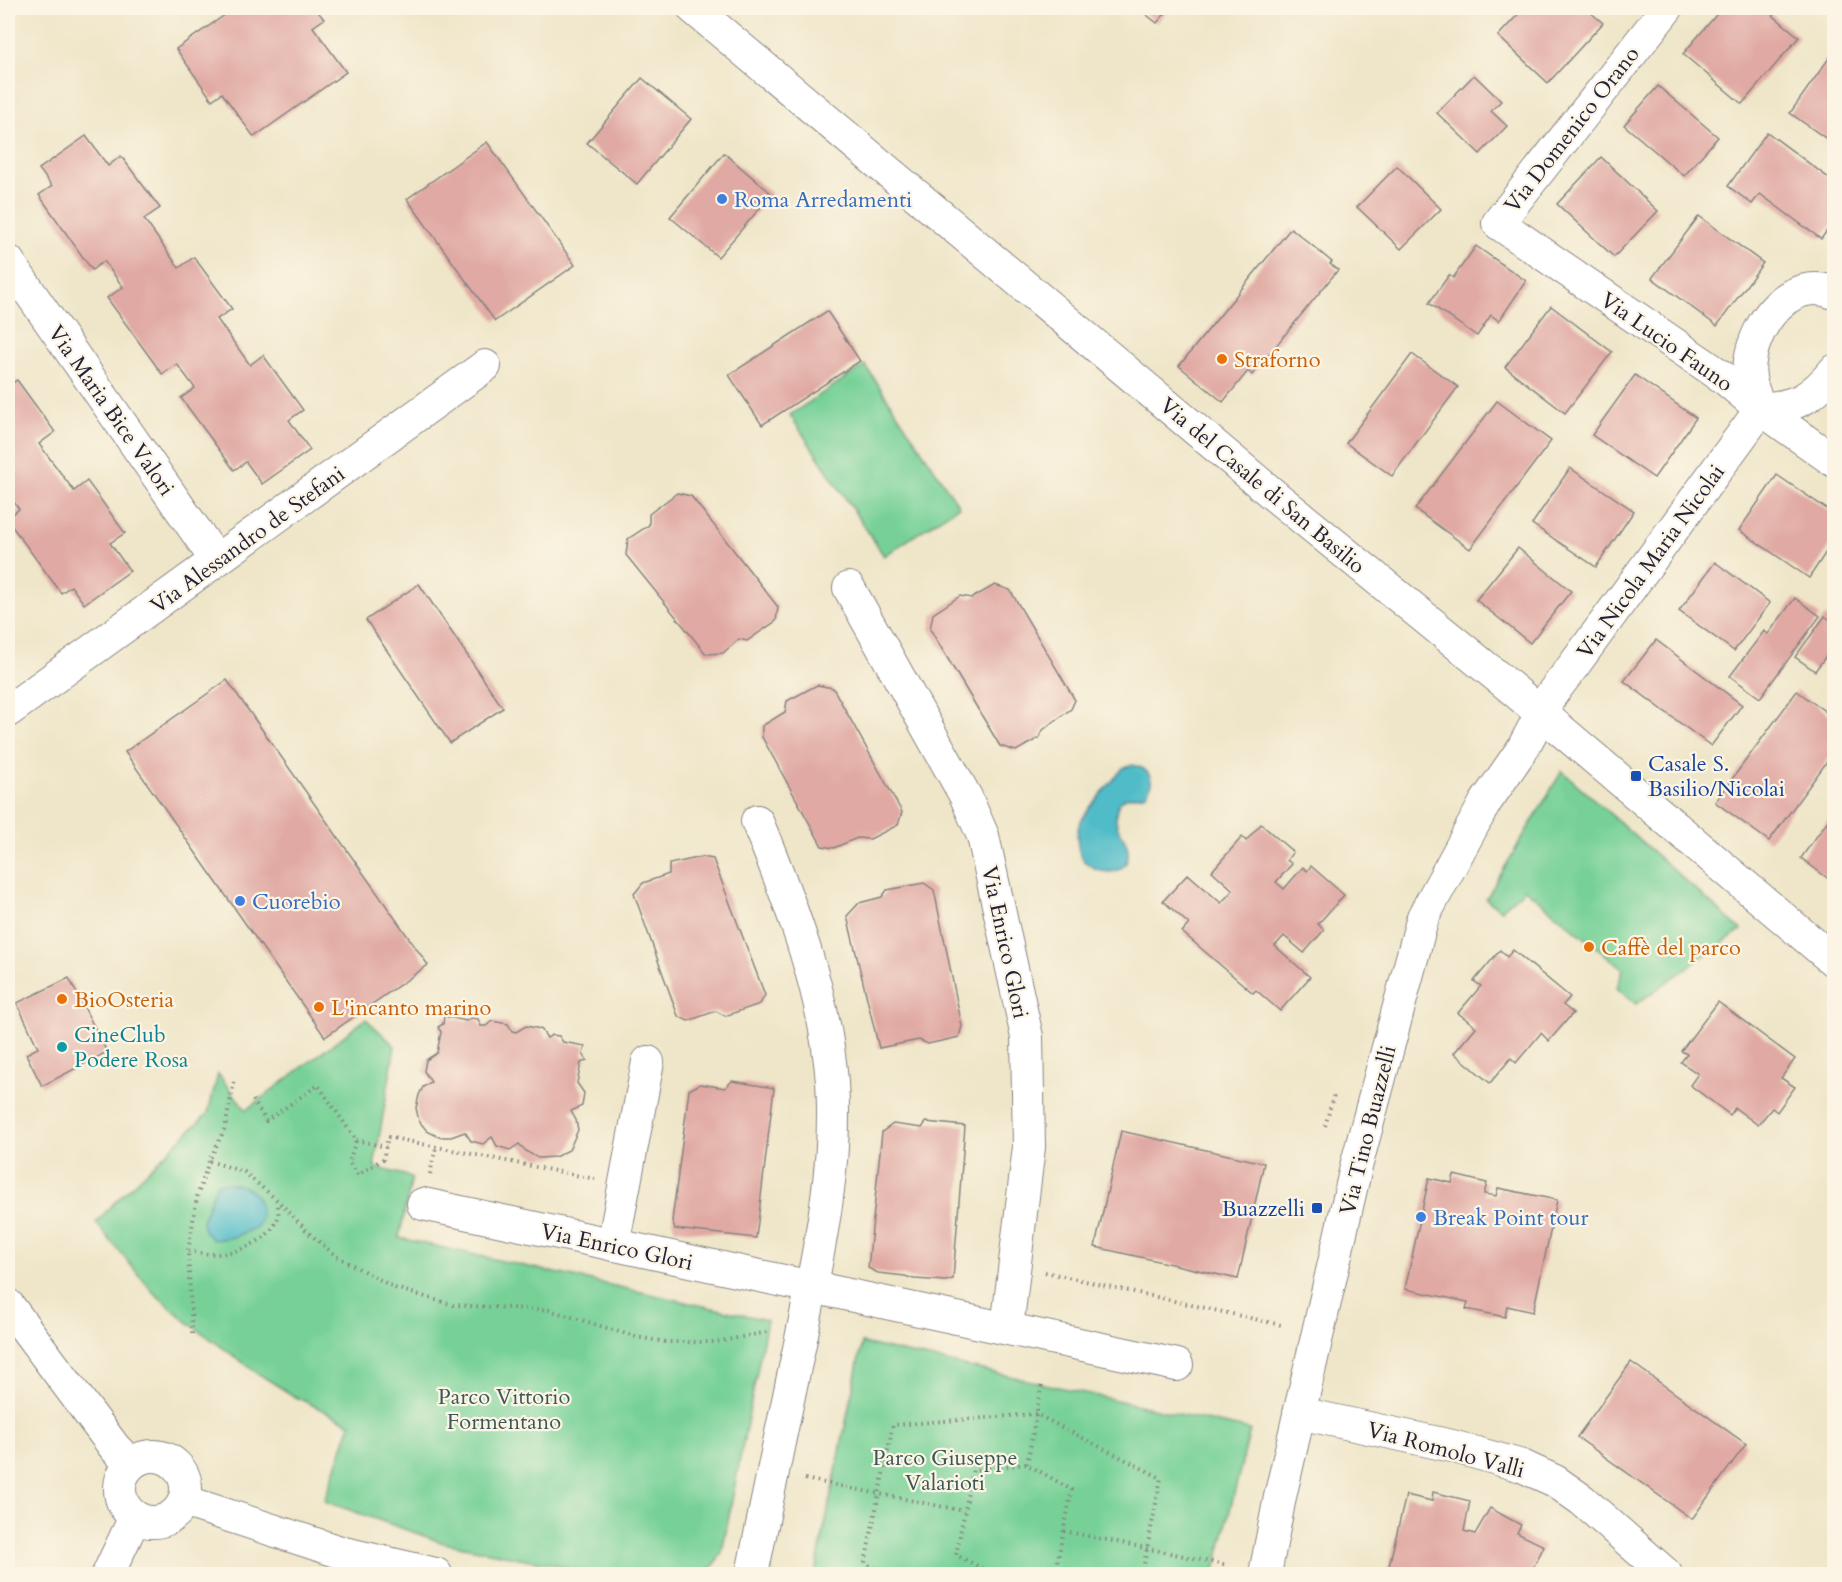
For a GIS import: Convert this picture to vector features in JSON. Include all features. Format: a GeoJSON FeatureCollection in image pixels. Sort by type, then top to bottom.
{"type":"FeatureCollection","features":[{"type":"Feature","properties":{"kind":"street","name":"Via del Casale di San Basilio"},"geometry":{"type":"LineString","coordinates":[[693,8],[1834,961]]}},
{"type":"Feature","properties":{"kind":"street","name":"Via Domenico Orano"},"geometry":{"type":"LineString","coordinates":[[1498,223],[1667,8]]}},
{"type":"Feature","properties":{"kind":"street","name":"Via Lucio Fauno"},"geometry":{"type":"LineString","coordinates":[[1498,223],[1724,378],[1761,409],[1834,461]]}},
{"type":"Feature","properties":{"kind":"street","name":"Via Maria Bice Valori"},"geometry":{"type":"LineString","coordinates":[[8,261],[216,560]]}},
{"type":"Feature","properties":{"kind":"street"},"geometry":{"type":"LineString","coordinates":[[1834,293],[1819,289],[1800,290],[1780,303],[1760,330],[1750,360],[1751,387],[1761,409],[1786,407],[1799,403],[1834,371]]}},
{"type":"Feature","properties":{"kind":"street","name":"Via Alessandro de Stefani"},"geometry":{"type":"LineString","coordinates":[[8,711],[485,366]]}},
{"type":"Feature","properties":{"kind":"street","name":"Via Nicola Maria Nicolai"},"geometry":{"type":"LineString","coordinates":[[1541,714],[1551,695],[1761,409]]}},
{"type":"Feature","properties":{"kind":"street","name":"Via Enrico Glori"},"geometry":{"type":"LineString","coordinates":[[849,588],[966,797],[983,836],[1028,1037],[1029,1147],[1007,1329]]}},
{"type":"Feature","properties":{"kind":"street","name":"Via Tino Buazzelli"},"geometry":{"type":"LineString","coordinates":[[1265,1575],[1280,1497],[1357,1163],[1423,917],[1485,803],[1523,748],[1541,714]]}},
{"type":"Feature","properties":{"kind":"street"},"geometry":{"type":"LineString","coordinates":[[752,1575],[820,1239],[832,1136],[833,1098],[829,1059],[819,1005],[804,947],[782,882],[757,821]]}},
{"type":"Feature","properties":{"kind":"street"},"geometry":{"type":"LineString","coordinates":[[613,1245],[648,1062]]}},
{"type":"Feature","properties":{"kind":"street","name":"Via Enrico Glori"},"geometry":{"type":"LineString","coordinates":[[423,1204],[1178,1365]]}},
{"type":"Feature","properties":{"kind":"street"},"geometry":{"type":"LineString","coordinates":[[8,1305],[115,1448],[131,1464]]}},
{"type":"Feature","properties":{"kind":"street","name":"Via Romolo Valli"},"geometry":{"type":"LineString","coordinates":[[1299,1413],[1452,1446],[1528,1469],[1556,1482],[1582,1500],[1666,1575]]}},
{"type":"Feature","properties":{"kind":"street"},"geometry":{"type":"LineString","coordinates":[[153,1456],[164,1458],[183,1476],[186,1485],[184,1501],[180,1510],[167,1520],[148,1522],[135,1517],[125,1507],[120,1492],[123,1474],[131,1464],[143,1458],[153,1456]]}},
{"type":"Feature","properties":{"kind":"street"},"geometry":{"type":"LineString","coordinates":[[184,1501],[340,1552],[436,1575]]}},
{"type":"Feature","properties":{"kind":"street"},"geometry":{"type":"LineString","coordinates":[[108,1575],[135,1517]]}},
{"type":"Feature","properties":{"kind":"path"},"geometry":{"type":"LineString","coordinates":[[192,1334],[188,1251],[197,1197],[209,1161],[225,1128],[234,1082]]}},
{"type":"Feature","properties":{"kind":"path"},"geometry":{"type":"LineString","coordinates":[[253,1100],[266,1121],[318,1085],[356,1140],[386,1147]]}},
{"type":"Feature","properties":{"kind":"path"},"geometry":{"type":"LineString","coordinates":[[1325,1126],[1334,1094]]}},
{"type":"Feature","properties":{"kind":"path"},"geometry":{"type":"LineString","coordinates":[[356,1140],[350,1162],[358,1175],[383,1159],[388,1137],[625,1185]]}},
{"type":"Feature","properties":{"kind":"path"},"geometry":{"type":"LineString","coordinates":[[209,1161],[244,1172],[336,1256],[395,1288],[453,1305],[549,1310],[636,1337],[666,1342],[716,1342],[771,1332]]}},
{"type":"Feature","properties":{"kind":"path"},"geometry":{"type":"LineString","coordinates":[[188,1251],[213,1255],[241,1249],[260,1241],[272,1229],[278,1216],[278,1201]]}},
{"type":"Feature","properties":{"kind":"path"},"geometry":{"type":"LineString","coordinates":[[1065,1276],[1281,1325]]}},
{"type":"Feature","properties":{"kind":"path"},"geometry":{"type":"LineString","coordinates":[[1027,1464],[1042,1383]]}},
{"type":"Feature","properties":{"kind":"path"},"geometry":{"type":"LineString","coordinates":[[886,1575],[865,1563],[893,1425],[1036,1414],[1161,1478],[1142,1575]]}},
{"type":"Feature","properties":{"kind":"path"},"geometry":{"type":"LineString","coordinates":[[993,1575],[956,1555],[973,1470],[1027,1464],[1072,1490],[1055,1573],[1043,1575]]}},
{"type":"Feature","properties":{"kind":"path"},"geometry":{"type":"LineString","coordinates":[[805,1479],[964,1511]]}},
{"type":"Feature","properties":{"kind":"path"},"geometry":{"type":"LineString","coordinates":[[1064,1531],[1227,1565]]}},
{"type":"Feature","properties":{"kind":"green space"},"geometry":{"type":"Polygon","coordinates":[[[865,365],[959,506],[884,556],[790,415],[865,365]]]}},
{"type":"Feature","properties":{"kind":"green space"},"geometry":{"type":"Polygon","coordinates":[[[1562,771],[1741,930],[1636,1004],[1617,988],[1623,969],[1525,889],[1501,910],[1486,899],[1562,771]]]}},
{"type":"Feature","properties":{"kind":"green space","name":"Parco Vittorio Formentano"},"geometry":{"type":"Polygon","coordinates":[[[366,1019],[395,1046],[374,1167],[412,1177],[399,1238],[767,1320],[722,1552],[715,1564],[704,1574],[601,1574],[444,1543],[324,1501],[351,1424],[294,1396],[257,1373],[186,1321],[153,1292],[96,1223],[208,1113],[218,1074],[246,1110],[366,1019]]]}},
{"type":"Feature","properties":{"kind":"green space","name":"Parco Giuseppe Valarioti"},"geometry":{"type":"Polygon","coordinates":[[[862,1343],[1250,1430],[1214,1574],[815,1574],[862,1343]]]}},
{"type":"Feature","properties":{"kind":"water"},"geometry":{"type":"Polygon","coordinates":[[[1132,765],[1147,772],[1151,784],[1145,795],[1129,797],[1118,805],[1116,822],[1127,844],[1128,858],[1121,868],[1115,871],[1095,869],[1080,854],[1077,840],[1079,825],[1087,811],[1123,768],[1132,765]]]}},
{"type":"Feature","properties":{"kind":"water"},"geometry":{"type":"Polygon","coordinates":[[[217,1183],[239,1185],[253,1193],[261,1209],[257,1227],[234,1237],[213,1240],[207,1234],[202,1221],[217,1183]]]}},
{"type":"Feature","properties":{"kind":"building"},"geometry":{"type":"Polygon","coordinates":[[[235,8],[315,8],[324,19],[313,27],[346,72],[254,137],[222,93],[212,100],[176,49],[235,8]]]}},
{"type":"Feature","properties":{"kind":"building"},"geometry":{"type":"Polygon","coordinates":[[[1138,8],[1170,8],[1157,23],[1138,8]]]}},
{"type":"Feature","properties":{"kind":"building"},"geometry":{"type":"Polygon","coordinates":[[[1524,8],[1585,8],[1603,23],[1548,83],[1498,36],[1524,8]]]}},
{"type":"Feature","properties":{"kind":"building"},"geometry":{"type":"Polygon","coordinates":[[[1722,8],[1764,8],[1799,37],[1742,104],[1683,54],[1722,8]]]}},
{"type":"Feature","properties":{"kind":"building"},"geometry":{"type":"Polygon","coordinates":[[[1834,51],[1834,144],[1790,113],[1834,51]]]}},
{"type":"Feature","properties":{"kind":"building"},"geometry":{"type":"Polygon","coordinates":[[[1474,75],[1501,101],[1491,111],[1507,126],[1480,154],[1437,113],[1474,75]]]}},
{"type":"Feature","properties":{"kind":"building"},"geometry":{"type":"Polygon","coordinates":[[[642,78],[691,119],[637,184],[587,143],[642,78]]]}},
{"type":"Feature","properties":{"kind":"building"},"geometry":{"type":"Polygon","coordinates":[[[1658,86],[1718,137],[1684,176],[1624,125],[1658,86]]]}},
{"type":"Feature","properties":{"kind":"building"},"geometry":{"type":"Polygon","coordinates":[[[1767,132],[1834,182],[1834,221],[1821,239],[1760,194],[1752,204],[1728,186],[1767,132]]]}},
{"type":"Feature","properties":{"kind":"building"},"geometry":{"type":"Polygon","coordinates":[[[86,136],[108,166],[121,156],[160,208],[144,219],[179,268],[194,257],[232,309],[217,319],[250,365],[263,355],[303,410],[289,420],[310,450],[262,484],[246,462],[234,470],[181,398],[195,388],[177,364],[162,374],[107,298],[123,287],[104,261],[92,270],[39,195],[52,186],[39,169],[86,136]]]}},
{"type":"Feature","properties":{"kind":"building"},"geometry":{"type":"Polygon","coordinates":[[[487,142],[575,265],[495,321],[407,199],[487,142]]]}},
{"type":"Feature","properties":{"kind":"building"},"geometry":{"type":"Polygon","coordinates":[[[724,153],[772,194],[718,257],[670,217],[724,153]]]}},
{"type":"Feature","properties":{"kind":"building"},"geometry":{"type":"Polygon","coordinates":[[[1601,157],[1658,211],[1614,257],[1557,204],[1601,157]]]}},
{"type":"Feature","properties":{"kind":"building"},"geometry":{"type":"Polygon","coordinates":[[[1397,166],[1441,209],[1401,249],[1357,207],[1397,166]]]}},
{"type":"Feature","properties":{"kind":"building"},"geometry":{"type":"Polygon","coordinates":[[[1699,216],[1763,263],[1717,326],[1652,278],[1699,216]]]}},
{"type":"Feature","properties":{"kind":"building"},"geometry":{"type":"Polygon","coordinates":[[[1291,228],[1332,262],[1330,264],[1338,270],[1252,375],[1248,371],[1223,402],[1179,366],[1291,228]]]}},
{"type":"Feature","properties":{"kind":"building"},"geometry":{"type":"Polygon","coordinates":[[[1476,246],[1526,281],[1499,321],[1491,315],[1477,336],[1429,303],[1449,275],[1453,278],[1476,246]]]}},
{"type":"Feature","properties":{"kind":"building"},"geometry":{"type":"Polygon","coordinates":[[[1551,306],[1612,352],[1565,413],[1505,367],[1551,306]]]}},
{"type":"Feature","properties":{"kind":"building"},"geometry":{"type":"Polygon","coordinates":[[[827,311],[860,361],[762,425],[729,375],[827,311]]]}},
{"type":"Feature","properties":{"kind":"building"},"geometry":{"type":"Polygon","coordinates":[[[1412,354],[1458,387],[1392,476],[1346,443],[1412,354]]]}},
{"type":"Feature","properties":{"kind":"building"},"geometry":{"type":"Polygon","coordinates":[[[1635,375],[1696,418],[1654,478],[1592,435],[1635,375]]]}},
{"type":"Feature","properties":{"kind":"building"},"geometry":{"type":"Polygon","coordinates":[[[17,380],[55,432],[39,444],[74,491],[87,481],[125,533],[110,543],[130,571],[84,604],[71,586],[61,593],[8,521],[8,518],[19,509],[8,494],[8,386],[17,380]]]}},
{"type":"Feature","properties":{"kind":"building"},"geometry":{"type":"Polygon","coordinates":[[[1497,401],[1551,441],[1470,549],[1415,509],[1497,401]]]}},
{"type":"Feature","properties":{"kind":"building"},"geometry":{"type":"Polygon","coordinates":[[[1570,468],[1634,511],[1596,567],[1532,524],[1570,468]]]}},
{"type":"Feature","properties":{"kind":"building"},"geometry":{"type":"Polygon","coordinates":[[[1777,475],[1834,514],[1834,540],[1809,578],[1739,530],[1777,475]]]}},
{"type":"Feature","properties":{"kind":"building"},"geometry":{"type":"Polygon","coordinates":[[[677,493],[691,496],[778,607],[776,621],[747,641],[739,639],[723,653],[706,654],[626,555],[628,539],[649,525],[649,514],[677,493]]]}},
{"type":"Feature","properties":{"kind":"building"},"geometry":{"type":"Polygon","coordinates":[[[1518,548],[1571,591],[1530,643],[1476,600],[1518,548]]]}},
{"type":"Feature","properties":{"kind":"building"},"geometry":{"type":"Polygon","coordinates":[[[1715,562],[1770,603],[1734,651],[1679,611],[1715,562]]]}},
{"type":"Feature","properties":{"kind":"building"},"geometry":{"type":"Polygon","coordinates":[[[419,584],[503,708],[450,743],[366,620],[419,584]]]}},
{"type":"Feature","properties":{"kind":"building"},"geometry":{"type":"Polygon","coordinates":[[[995,585],[1010,590],[1075,700],[1071,709],[1043,730],[1039,738],[1016,751],[1000,746],[930,629],[933,614],[960,596],[972,598],[995,585]]]}},
{"type":"Feature","properties":{"kind":"building"},"geometry":{"type":"Polygon","coordinates":[[[1795,598],[1820,616],[1760,698],[1730,676],[1764,631],[1768,634],[1795,598]]]}},
{"type":"Feature","properties":{"kind":"building"},"geometry":{"type":"Polygon","coordinates":[[[1825,616],[1834,623],[1834,645],[1815,671],[1795,657],[1825,616]]]}},
{"type":"Feature","properties":{"kind":"building"},"geometry":{"type":"Polygon","coordinates":[[[1656,640],[1742,705],[1711,746],[1624,681],[1656,640]]]}},
{"type":"Feature","properties":{"kind":"building"},"geometry":{"type":"Polygon","coordinates":[[[227,680],[428,965],[325,1037],[125,752],[227,680]]]}},
{"type":"Feature","properties":{"kind":"building"},"geometry":{"type":"Polygon","coordinates":[[[817,685],[833,688],[902,812],[898,825],[870,839],[857,838],[834,848],[822,846],[762,737],[762,726],[785,712],[787,701],[817,685]]]}},
{"type":"Feature","properties":{"kind":"building"},"geometry":{"type":"Polygon","coordinates":[[[1797,691],[1834,718],[1834,752],[1769,841],[1715,802],[1797,691]]]}},
{"type":"Feature","properties":{"kind":"building"},"geometry":{"type":"Polygon","coordinates":[[[1834,812],[1834,883],[1801,858],[1834,812]]]}},
{"type":"Feature","properties":{"kind":"building"},"geometry":{"type":"Polygon","coordinates":[[[1261,824],[1293,852],[1287,860],[1292,864],[1276,882],[1284,889],[1303,867],[1307,871],[1311,866],[1344,895],[1318,924],[1324,930],[1304,953],[1284,936],[1275,946],[1310,977],[1280,1011],[1256,990],[1253,993],[1182,932],[1189,924],[1163,901],[1188,874],[1221,903],[1233,890],[1212,871],[1242,837],[1246,841],[1261,824]]]}},
{"type":"Feature","properties":{"kind":"building"},"geometry":{"type":"Polygon","coordinates":[[[702,857],[713,859],[765,995],[760,1004],[725,1016],[716,1011],[688,1021],[678,1016],[634,894],[643,883],[669,874],[669,864],[702,857]]]}},
{"type":"Feature","properties":{"kind":"building"},"geometry":{"type":"Polygon","coordinates":[[[924,883],[934,890],[962,1026],[959,1037],[928,1044],[919,1040],[879,1048],[847,916],[859,903],[882,897],[887,890],[924,883]]]}},
{"type":"Feature","properties":{"kind":"building"},"geometry":{"type":"Polygon","coordinates":[[[1500,950],[1507,957],[1513,950],[1570,997],[1563,1005],[1573,1013],[1549,1041],[1541,1033],[1516,1063],[1511,1058],[1490,1083],[1454,1053],[1476,1027],[1458,1013],[1481,986],[1474,981],[1500,950]]]}},
{"type":"Feature","properties":{"kind":"building"},"geometry":{"type":"Polygon","coordinates":[[[69,978],[107,1052],[42,1086],[26,1054],[38,1048],[17,1003],[69,978]]]}},
{"type":"Feature","properties":{"kind":"building"},"geometry":{"type":"Polygon","coordinates":[[[1718,1002],[1795,1059],[1781,1078],[1795,1087],[1777,1112],[1772,1108],[1758,1125],[1735,1108],[1730,1115],[1690,1085],[1698,1074],[1681,1062],[1687,1054],[1681,1051],[1718,1002]]]}},
{"type":"Feature","properties":{"kind":"building"},"geometry":{"type":"Polygon","coordinates":[[[444,1016],[466,1021],[471,1018],[478,1019],[481,1026],[486,1026],[492,1021],[508,1024],[512,1031],[516,1032],[526,1026],[541,1029],[547,1038],[552,1035],[559,1036],[563,1042],[585,1046],[583,1054],[587,1060],[581,1063],[577,1083],[584,1093],[582,1106],[571,1111],[578,1130],[569,1150],[555,1157],[538,1158],[519,1144],[510,1150],[497,1146],[492,1137],[483,1144],[471,1141],[465,1132],[451,1137],[439,1137],[427,1131],[419,1121],[416,1108],[423,1087],[431,1082],[424,1071],[426,1060],[437,1053],[441,1032],[438,1027],[443,1024],[444,1016]]]}},
{"type":"Feature","properties":{"kind":"building"},"geometry":{"type":"Polygon","coordinates":[[[732,1081],[774,1088],[756,1238],[675,1229],[672,1221],[689,1090],[700,1084],[725,1088],[732,1081]]]}},
{"type":"Feature","properties":{"kind":"building"},"geometry":{"type":"Polygon","coordinates":[[[926,1122],[965,1126],[953,1279],[946,1281],[878,1273],[868,1268],[882,1132],[893,1124],[922,1128],[926,1122]]]}},
{"type":"Feature","properties":{"kind":"building"},"geometry":{"type":"Polygon","coordinates":[[[1121,1131],[1264,1163],[1238,1279],[1095,1247],[1121,1131]]]}},
{"type":"Feature","properties":{"kind":"building"},"geometry":{"type":"Polygon","coordinates":[[[1454,1175],[1487,1183],[1484,1194],[1496,1196],[1498,1188],[1557,1200],[1533,1312],[1507,1306],[1505,1317],[1466,1309],[1468,1302],[1405,1289],[1429,1178],[1452,1183],[1454,1175]]]}},
{"type":"Feature","properties":{"kind":"building"},"geometry":{"type":"Polygon","coordinates":[[[1631,1362],[1746,1444],[1692,1519],[1577,1437],[1631,1362]]]}},
{"type":"Feature","properties":{"kind":"building"},"geometry":{"type":"Polygon","coordinates":[[[1433,1492],[1470,1501],[1464,1531],[1475,1534],[1490,1508],[1521,1525],[1517,1533],[1544,1546],[1530,1574],[1387,1574],[1406,1495],[1432,1501],[1433,1492]]]}},
{"type":"Feature","properties":{"kind":"place","name":"Roma Arredamenti"},"geometry":{"type":"Point","coordinates":[722,199]}},
{"type":"Feature","properties":{"kind":"place","name":"Straforno"},"geometry":{"type":"Point","coordinates":[1222,359]}},
{"type":"Feature","properties":{"kind":"place","name":"Casale S. Basilio/Nicolai"},"geometry":{"type":"Point","coordinates":[1636,776]}},
{"type":"Feature","properties":{"kind":"place","name":"Cuorebio"},"geometry":{"type":"Point","coordinates":[240,901]}},
{"type":"Feature","properties":{"kind":"place","name":"Caffè del parco"},"geometry":{"type":"Point","coordinates":[1589,947]}},
{"type":"Feature","properties":{"kind":"place","name":"BioOsteria"},"geometry":{"type":"Point","coordinates":[62,999]}},
{"type":"Feature","properties":{"kind":"place","name":"L'incanto marino"},"geometry":{"type":"Point","coordinates":[319,1007]}},
{"type":"Feature","properties":{"kind":"place","name":"CineClub Podere Rosa"},"geometry":{"type":"Point","coordinates":[62,1047]}},
{"type":"Feature","properties":{"kind":"place","name":"Buazzelli"},"geometry":{"type":"Point","coordinates":[1317,1208]}},
{"type":"Feature","properties":{"kind":"place","name":"Break Point tour"},"geometry":{"type":"Point","coordinates":[1421,1217]}}]}
